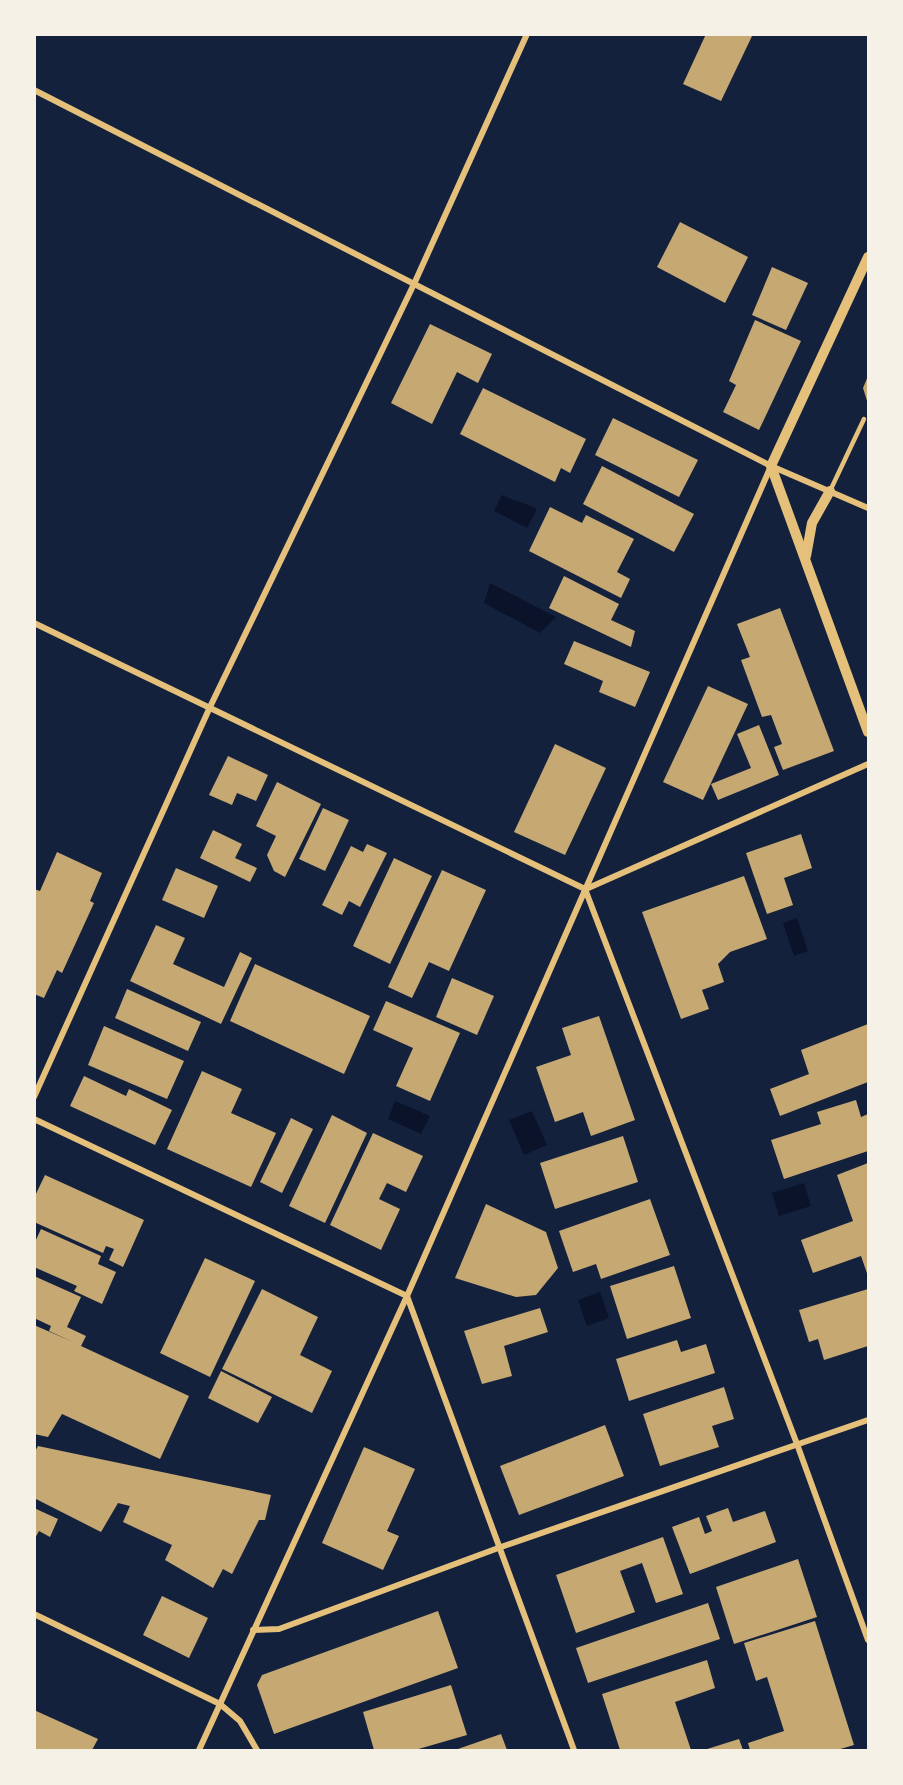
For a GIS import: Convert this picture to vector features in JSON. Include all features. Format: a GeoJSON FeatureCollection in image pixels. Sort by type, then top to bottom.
{"type":"FeatureCollection","features":[{"type":"Feature","properties":{"kind":"street"},"geometry":{"type":"LineString","coordinates":[[34,1097],[210,707],[414,284],[527,34]]}},
{"type":"Feature","properties":{"kind":"street"},"geometry":{"type":"LineString","coordinates":[[34,90],[771,466],[868,508]]}},
{"type":"Feature","properties":{"kind":"street"},"geometry":{"type":"LineString","coordinates":[[199,1750],[407,1296],[771,466],[868,257]]}},
{"type":"Feature","properties":{"kind":"street"},"geometry":{"type":"LineString","coordinates":[[771,466],[868,732]]}},
{"type":"Feature","properties":{"kind":"street"},"geometry":{"type":"LineString","coordinates":[[806,559],[812,523],[830,491]]}},
{"type":"Feature","properties":{"kind":"street"},"geometry":{"type":"LineString","coordinates":[[34,623],[585,890],[797,1444],[868,1640]]}},
{"type":"Feature","properties":{"kind":"street"},"geometry":{"type":"LineString","coordinates":[[585,890],[868,764]]}},
{"type":"Feature","properties":{"kind":"street"},"geometry":{"type":"LineString","coordinates":[[34,1119],[407,1296],[574,1750]]}},
{"type":"Feature","properties":{"kind":"street"},"geometry":{"type":"LineString","coordinates":[[253,1630],[279,1629],[501,1548],[868,1420]]}},
{"type":"Feature","properties":{"kind":"street"},"geometry":{"type":"LineString","coordinates":[[34,1614],[220,1704],[240,1721],[257,1750]]}},
{"type":"Feature","properties":{"kind":"lane"},"geometry":{"type":"LineString","coordinates":[[830,491],[864,419]]}},
{"type":"Feature","properties":{"kind":"water"},"geometry":{"type":"Polygon","coordinates":[[[502,495],[537,509],[527,528],[494,511],[502,495]]]}},
{"type":"Feature","properties":{"kind":"water"},"geometry":{"type":"Polygon","coordinates":[[[490,583],[556,617],[540,633],[484,603],[490,583]]]}},
{"type":"Feature","properties":{"kind":"water"},"geometry":{"type":"Polygon","coordinates":[[[797,918],[808,951],[794,956],[783,923],[797,918]]]}},
{"type":"Feature","properties":{"kind":"water"},"geometry":{"type":"Polygon","coordinates":[[[395,1101],[430,1116],[421,1134],[388,1119],[395,1101]]]}},
{"type":"Feature","properties":{"kind":"water"},"geometry":{"type":"Polygon","coordinates":[[[532,1111],[547,1145],[524,1155],[509,1120],[532,1111]]]}},
{"type":"Feature","properties":{"kind":"water"},"geometry":{"type":"Polygon","coordinates":[[[804,1183],[811,1206],[779,1216],[772,1193],[804,1183]]]}},
{"type":"Feature","properties":{"kind":"water"},"geometry":{"type":"Polygon","coordinates":[[[600,1292],[609,1318],[587,1326],[578,1300],[600,1292]]]}},
{"type":"Feature","properties":{"kind":"building"},"geometry":{"type":"Polygon","coordinates":[[[706,34],[753,34],[721,101],[683,84],[706,34]]]}},
{"type":"Feature","properties":{"kind":"building"},"geometry":{"type":"Polygon","coordinates":[[[680,222],[748,257],[725,303],[657,267],[680,222]]]}},
{"type":"Feature","properties":{"kind":"building"},"geometry":{"type":"Polygon","coordinates":[[[772,267],[808,283],[786,330],[752,315],[772,267]]]}},
{"type":"Feature","properties":{"kind":"building"},"geometry":{"type":"Polygon","coordinates":[[[755,320],[801,341],[759,430],[723,412],[736,385],[729,381],[755,320]]]}},
{"type":"Feature","properties":{"kind":"building"},"geometry":{"type":"Polygon","coordinates":[[[430,324],[492,354],[478,383],[457,372],[432,424],[391,403],[430,324]]]}},
{"type":"Feature","properties":{"kind":"building"},"geometry":{"type":"Polygon","coordinates":[[[868,376],[868,404],[863,388],[868,376]]]}},
{"type":"Feature","properties":{"kind":"building"},"geometry":{"type":"Polygon","coordinates":[[[483,388],[586,439],[570,473],[561,468],[555,482],[460,434],[483,388]]]}},
{"type":"Feature","properties":{"kind":"building"},"geometry":{"type":"Polygon","coordinates":[[[613,418],[698,460],[679,497],[595,455],[613,418]]]}},
{"type":"Feature","properties":{"kind":"building"},"geometry":{"type":"Polygon","coordinates":[[[602,466],[694,514],[674,552],[583,504],[602,466]]]}},
{"type":"Feature","properties":{"kind":"building"},"geometry":{"type":"Polygon","coordinates":[[[550,507],[582,523],[586,515],[634,539],[617,572],[630,579],[621,598],[529,551],[550,507]]]}},
{"type":"Feature","properties":{"kind":"building"},"geometry":{"type":"Polygon","coordinates":[[[564,576],[619,604],[611,620],[635,631],[631,647],[549,608],[564,576]]]}},
{"type":"Feature","properties":{"kind":"building"},"geometry":{"type":"Polygon","coordinates":[[[780,608],[834,751],[783,770],[774,747],[782,744],[771,715],[762,717],[741,660],[750,657],[737,624],[780,608]]]}},
{"type":"Feature","properties":{"kind":"building"},"geometry":{"type":"Polygon","coordinates":[[[574,641],[650,672],[635,707],[599,692],[603,681],[564,664],[574,641]]]}},
{"type":"Feature","properties":{"kind":"building"},"geometry":{"type":"Polygon","coordinates":[[[708,686],[748,704],[703,800],[663,782],[708,686]]]}},
{"type":"Feature","properties":{"kind":"building"},"geometry":{"type":"Polygon","coordinates":[[[759,725],[779,775],[718,800],[711,784],[751,768],[737,734],[759,725]]]}},
{"type":"Feature","properties":{"kind":"building"},"geometry":{"type":"Polygon","coordinates":[[[555,744],[606,768],[565,855],[514,832],[555,744]]]}},
{"type":"Feature","properties":{"kind":"building"},"geometry":{"type":"Polygon","coordinates":[[[228,756],[268,775],[256,801],[237,793],[232,805],[209,795],[228,756]]]}},
{"type":"Feature","properties":{"kind":"building"},"geometry":{"type":"Polygon","coordinates":[[[277,782],[321,804],[285,877],[274,871],[267,855],[276,836],[256,826],[277,782]]]}},
{"type":"Feature","properties":{"kind":"building"},"geometry":{"type":"Polygon","coordinates":[[[323,808],[349,820],[325,871],[299,859],[323,808]]]}},
{"type":"Feature","properties":{"kind":"building"},"geometry":{"type":"Polygon","coordinates":[[[213,830],[242,844],[235,858],[257,868],[250,882],[200,858],[213,830]]]}},
{"type":"Feature","properties":{"kind":"building"},"geometry":{"type":"Polygon","coordinates":[[[801,834],[812,868],[784,878],[793,905],[767,914],[746,853],[801,834]]]}},
{"type":"Feature","properties":{"kind":"building"},"geometry":{"type":"Polygon","coordinates":[[[367,844],[387,853],[360,907],[349,901],[342,915],[322,905],[351,846],[363,852],[367,844]]]}},
{"type":"Feature","properties":{"kind":"building"},"geometry":{"type":"Polygon","coordinates":[[[57,852],[102,873],[90,901],[94,903],[62,973],[57,970],[44,998],[34,994],[34,889],[40,891],[57,852]]]}},
{"type":"Feature","properties":{"kind":"building"},"geometry":{"type":"Polygon","coordinates":[[[394,858],[432,876],[390,964],[353,946],[394,858]]]}},
{"type":"Feature","properties":{"kind":"building"},"geometry":{"type":"Polygon","coordinates":[[[176,868],[218,886],[204,918],[162,900],[176,868]]]}},
{"type":"Feature","properties":{"kind":"building"},"geometry":{"type":"Polygon","coordinates":[[[442,870],[486,890],[449,971],[429,962],[412,998],[388,987],[442,870]]]}},
{"type":"Feature","properties":{"kind":"building"},"geometry":{"type":"Polygon","coordinates":[[[744,876],[767,939],[730,952],[718,964],[724,982],[702,990],[709,1009],[681,1019],[642,912],[744,876]]]}},
{"type":"Feature","properties":{"kind":"building"},"geometry":{"type":"Polygon","coordinates":[[[156,925],[185,938],[173,964],[224,987],[240,952],[252,958],[221,1024],[130,981],[156,925]]]}},
{"type":"Feature","properties":{"kind":"building"},"geometry":{"type":"Polygon","coordinates":[[[255,964],[370,1016],[344,1074],[230,1021],[255,964]]]}},
{"type":"Feature","properties":{"kind":"building"},"geometry":{"type":"Polygon","coordinates":[[[452,978],[494,996],[477,1035],[436,1017],[452,978]]]}},
{"type":"Feature","properties":{"kind":"building"},"geometry":{"type":"Polygon","coordinates":[[[127,989],[201,1022],[188,1051],[115,1018],[127,989]]]}},
{"type":"Feature","properties":{"kind":"building"},"geometry":{"type":"Polygon","coordinates":[[[386,1001],[460,1033],[430,1101],[396,1086],[413,1048],[373,1030],[386,1001]]]}},
{"type":"Feature","properties":{"kind":"building"},"geometry":{"type":"Polygon","coordinates":[[[599,1016],[635,1120],[591,1136],[583,1112],[555,1122],[536,1067],[571,1055],[562,1028],[599,1016]]]}},
{"type":"Feature","properties":{"kind":"building"},"geometry":{"type":"Polygon","coordinates":[[[868,1024],[868,1082],[780,1116],[770,1089],[809,1074],[801,1050],[868,1024]]]}},
{"type":"Feature","properties":{"kind":"building"},"geometry":{"type":"Polygon","coordinates":[[[104,1026],[184,1061],[167,1099],[88,1065],[104,1026]]]}},
{"type":"Feature","properties":{"kind":"building"},"geometry":{"type":"Polygon","coordinates":[[[202,1071],[242,1089],[231,1113],[276,1133],[251,1187],[167,1149],[202,1071]]]}},
{"type":"Feature","properties":{"kind":"building"},"geometry":{"type":"Polygon","coordinates":[[[84,1076],[126,1096],[129,1089],[172,1110],[155,1145],[70,1106],[84,1076]]]}},
{"type":"Feature","properties":{"kind":"building"},"geometry":{"type":"Polygon","coordinates":[[[856,1100],[861,1117],[868,1114],[868,1151],[784,1179],[771,1140],[821,1124],[817,1112],[856,1100]]]}},
{"type":"Feature","properties":{"kind":"building"},"geometry":{"type":"Polygon","coordinates":[[[332,1115],[367,1133],[325,1223],[289,1206],[332,1115]]]}},
{"type":"Feature","properties":{"kind":"building"},"geometry":{"type":"Polygon","coordinates":[[[291,1118],[313,1129],[282,1193],[260,1182],[291,1118]]]}},
{"type":"Feature","properties":{"kind":"building"},"geometry":{"type":"Polygon","coordinates":[[[373,1133],[423,1156],[406,1192],[387,1183],[379,1199],[400,1209],[381,1250],[330,1225],[373,1133]]]}},
{"type":"Feature","properties":{"kind":"building"},"geometry":{"type":"Polygon","coordinates":[[[623,1136],[638,1182],[555,1209],[540,1163],[623,1136]]]}},
{"type":"Feature","properties":{"kind":"building"},"geometry":{"type":"Polygon","coordinates":[[[868,1163],[868,1276],[861,1256],[813,1273],[801,1240],[853,1221],[837,1175],[868,1163]]]}},
{"type":"Feature","properties":{"kind":"building"},"geometry":{"type":"Polygon","coordinates":[[[45,1175],[144,1220],[123,1267],[109,1260],[114,1249],[106,1246],[103,1253],[34,1222],[34,1198],[45,1175]]]}},
{"type":"Feature","properties":{"kind":"building"},"geometry":{"type":"Polygon","coordinates":[[[650,1199],[670,1255],[601,1279],[596,1264],[573,1272],[559,1231],[650,1199]]]}},
{"type":"Feature","properties":{"kind":"building"},"geometry":{"type":"Polygon","coordinates":[[[486,1204],[546,1232],[558,1268],[536,1295],[516,1297],[455,1278],[486,1204]]]}},
{"type":"Feature","properties":{"kind":"building"},"geometry":{"type":"Polygon","coordinates":[[[41,1229],[101,1256],[98,1264],[116,1272],[102,1304],[74,1291],[77,1286],[34,1267],[34,1244],[41,1229]]]}},
{"type":"Feature","properties":{"kind":"building"},"geometry":{"type":"Polygon","coordinates":[[[205,1258],[255,1281],[210,1377],[160,1353],[205,1258]]]}},
{"type":"Feature","properties":{"kind":"building"},"geometry":{"type":"Polygon","coordinates":[[[674,1266],[691,1318],[627,1339],[610,1286],[674,1266]]]}},
{"type":"Feature","properties":{"kind":"building"},"geometry":{"type":"Polygon","coordinates":[[[34,1276],[81,1297],[67,1327],[86,1336],[81,1346],[189,1396],[160,1459],[62,1414],[48,1437],[34,1434],[34,1325],[73,1342],[49,1331],[51,1326],[34,1318],[34,1276]]]}},
{"type":"Feature","properties":{"kind":"building"},"geometry":{"type":"Polygon","coordinates":[[[262,1289],[318,1317],[300,1355],[332,1371],[312,1413],[222,1369],[262,1289]]]}},
{"type":"Feature","properties":{"kind":"building"},"geometry":{"type":"Polygon","coordinates":[[[868,1289],[868,1346],[824,1360],[818,1339],[809,1342],[799,1310],[868,1289]]]}},
{"type":"Feature","properties":{"kind":"building"},"geometry":{"type":"Polygon","coordinates":[[[540,1308],[548,1332],[504,1346],[512,1376],[482,1384],[464,1331],[540,1308]]]}},
{"type":"Feature","properties":{"kind":"building"},"geometry":{"type":"Polygon","coordinates":[[[677,1340],[681,1352],[706,1344],[715,1373],[629,1401],[616,1359],[677,1340]]]}},
{"type":"Feature","properties":{"kind":"building"},"geometry":{"type":"Polygon","coordinates":[[[221,1371],[272,1397],[258,1423],[208,1398],[221,1371]]]}},
{"type":"Feature","properties":{"kind":"building"},"geometry":{"type":"Polygon","coordinates":[[[724,1387],[734,1419],[712,1426],[719,1447],[660,1466],[643,1414],[724,1387]]]}},
{"type":"Feature","properties":{"kind":"building"},"geometry":{"type":"Polygon","coordinates":[[[605,1425],[624,1476],[519,1515],[500,1466],[605,1425]]]}},
{"type":"Feature","properties":{"kind":"building"},"geometry":{"type":"Polygon","coordinates":[[[38,1446],[271,1495],[265,1520],[259,1520],[232,1574],[223,1569],[213,1588],[165,1560],[172,1545],[123,1522],[130,1506],[118,1503],[101,1532],[34,1498],[34,1453],[38,1446]]]}},
{"type":"Feature","properties":{"kind":"building"},"geometry":{"type":"Polygon","coordinates":[[[364,1447],[415,1469],[387,1531],[399,1536],[383,1570],[322,1543],[364,1447]]]}},
{"type":"Feature","properties":{"kind":"building"},"geometry":{"type":"Polygon","coordinates":[[[34,1508],[58,1519],[50,1537],[39,1531],[34,1540],[34,1508]]]}},
{"type":"Feature","properties":{"kind":"building"},"geometry":{"type":"Polygon","coordinates":[[[728,1508],[733,1522],[765,1511],[776,1542],[690,1574],[672,1527],[699,1517],[705,1534],[712,1531],[706,1516],[728,1508]]]}},
{"type":"Feature","properties":{"kind":"building"},"geometry":{"type":"Polygon","coordinates":[[[663,1537],[683,1594],[656,1603],[642,1563],[620,1571],[635,1612],[576,1633],[556,1575],[663,1537]]]}},
{"type":"Feature","properties":{"kind":"building"},"geometry":{"type":"Polygon","coordinates":[[[798,1559],[817,1617],[734,1644],[716,1587],[798,1559]]]}},
{"type":"Feature","properties":{"kind":"building"},"geometry":{"type":"Polygon","coordinates":[[[162,1596],[208,1618],[189,1658],[143,1635],[162,1596]]]}},
{"type":"Feature","properties":{"kind":"building"},"geometry":{"type":"Polygon","coordinates":[[[708,1603],[720,1639],[588,1683],[576,1648],[708,1603]]]}},
{"type":"Feature","properties":{"kind":"building"},"geometry":{"type":"Polygon","coordinates":[[[438,1611],[458,1668],[274,1734],[257,1685],[262,1675],[438,1611]]]}},
{"type":"Feature","properties":{"kind":"building"},"geometry":{"type":"Polygon","coordinates":[[[815,1621],[854,1745],[837,1750],[750,1750],[748,1743],[784,1731],[767,1677],[756,1681],[744,1643],[815,1621]]]}},
{"type":"Feature","properties":{"kind":"building"},"geometry":{"type":"Polygon","coordinates":[[[707,1660],[715,1688],[675,1702],[691,1750],[620,1750],[602,1694],[707,1660]]]}},
{"type":"Feature","properties":{"kind":"building"},"geometry":{"type":"Polygon","coordinates":[[[451,1685],[467,1735],[415,1750],[374,1750],[363,1712],[451,1685]]]}},
{"type":"Feature","properties":{"kind":"building"},"geometry":{"type":"Polygon","coordinates":[[[34,1710],[98,1739],[92,1750],[34,1750],[34,1710]]]}},
{"type":"Feature","properties":{"kind":"building"},"geometry":{"type":"Polygon","coordinates":[[[501,1734],[507,1750],[455,1750],[501,1734]]]}},
{"type":"Feature","properties":{"kind":"building"},"geometry":{"type":"Polygon","coordinates":[[[739,1739],[743,1750],[704,1750],[739,1739]]]}}]}
